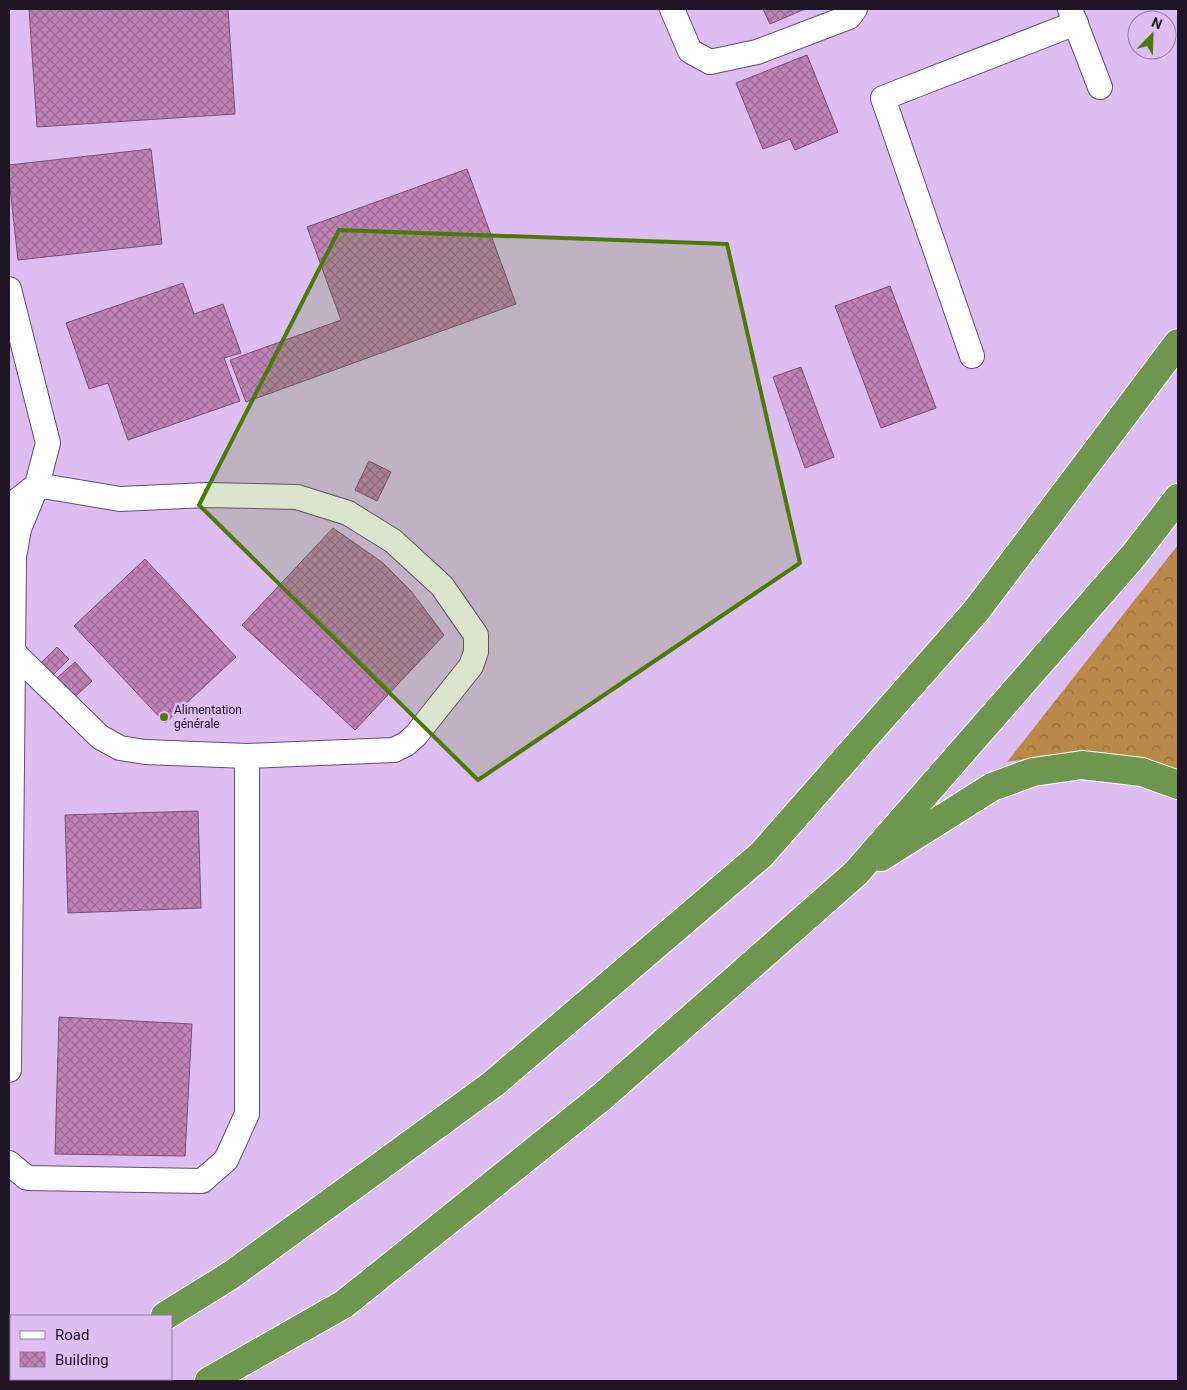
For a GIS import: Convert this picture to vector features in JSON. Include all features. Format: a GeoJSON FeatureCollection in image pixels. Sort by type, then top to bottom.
{"type":"FeatureCollection","features":[{"type":"Feature","properties":{"kind":"highway"},"geometry":{"type":"LineString","coordinates":[[167,1315],[231,1275],[485,1090],[761,855],[976,610],[1178,343]]}},
{"type":"Feature","properties":{"kind":"highway"},"geometry":{"type":"LineString","coordinates":[[209,1381],[344,1304],[603,1096],[856,873],[1134,555],[1178,498]]}},
{"type":"Feature","properties":{"kind":"highway"},"geometry":{"type":"LineString","coordinates":[[856,873],[992,788],[1033,772],[1082,765],[1142,772],[1178,785]]}},
{"type":"Feature","properties":{"kind":"street"},"geometry":{"type":"LineString","coordinates":[[672,9],[690,51],[710,62],[757,52],[848,17],[855,9]]}},
{"type":"Feature","properties":{"kind":"street"},"geometry":{"type":"LineString","coordinates":[[972,356],[883,98],[1073,16],[1100,87]]}},
{"type":"Feature","properties":{"kind":"street"},"geometry":{"type":"LineString","coordinates":[[9,289],[48,443],[37,485],[19,529],[14,557],[9,1070]]}},
{"type":"Feature","properties":{"kind":"street"},"geometry":{"type":"LineString","coordinates":[[9,506],[37,485],[120,499],[207,495],[297,497],[348,513],[393,541],[442,586],[476,635],[476,652],[471,666],[416,735],[406,744],[394,750],[247,756],[145,752],[120,748],[100,737],[13,652]]}},
{"type":"Feature","properties":{"kind":"street"},"geometry":{"type":"LineString","coordinates":[[9,1163],[27,1178],[202,1181],[226,1160],[246,1114],[247,756]]}},
{"type":"Feature","properties":{"kind":"highlighted area"},"geometry":{"type":"Polygon","coordinates":[[[339,230],[727,244],[800,563],[478,780],[199,505],[339,230]]]}},
{"type":"Feature","properties":{"kind":"green space"},"geometry":{"type":"Polygon","coordinates":[[[1178,545],[1178,773],[1123,756],[1059,754],[1007,762],[1178,545]]]}},
{"type":"Feature","properties":{"kind":"building"},"geometry":{"type":"Polygon","coordinates":[[[29,9],[228,9],[235,114],[37,127],[29,9]]]}},
{"type":"Feature","properties":{"kind":"building"},"geometry":{"type":"Polygon","coordinates":[[[763,9],[805,9],[770,24],[763,9]]]}},
{"type":"Feature","properties":{"kind":"building"},"geometry":{"type":"Polygon","coordinates":[[[807,55],[838,132],[795,150],[790,139],[763,149],[736,83],[807,55]]]}},
{"type":"Feature","properties":{"kind":"building"},"geometry":{"type":"Polygon","coordinates":[[[151,149],[162,244],[18,260],[9,165],[151,149]]]}},
{"type":"Feature","properties":{"kind":"building"},"geometry":{"type":"Polygon","coordinates":[[[467,169],[516,304],[246,402],[230,360],[341,320],[307,227],[467,169]]]}},
{"type":"Feature","properties":{"kind":"building"},"geometry":{"type":"Polygon","coordinates":[[[183,283],[194,314],[223,304],[241,353],[224,358],[240,401],[128,440],[108,383],[89,389],[66,323],[183,283]]]}},
{"type":"Feature","properties":{"kind":"building"},"geometry":{"type":"Polygon","coordinates":[[[890,286],[936,408],[881,428],[835,306],[890,286]]]}},
{"type":"Feature","properties":{"kind":"building"},"geometry":{"type":"Polygon","coordinates":[[[801,367],[834,457],[805,468],[773,377],[801,367]]]}},
{"type":"Feature","properties":{"kind":"building"},"geometry":{"type":"Polygon","coordinates":[[[369,461],[391,472],[377,501],[355,490],[369,461]]]}},
{"type":"Feature","properties":{"kind":"building"},"geometry":{"type":"Polygon","coordinates":[[[333,528],[383,563],[411,591],[444,635],[355,730],[242,625],[333,528]]]}},
{"type":"Feature","properties":{"kind":"building"},"geometry":{"type":"Polygon","coordinates":[[[145,559],[236,657],[165,723],[74,626],[145,559]]]}},
{"type":"Feature","properties":{"kind":"building"},"geometry":{"type":"Polygon","coordinates":[[[57,647],[69,659],[53,675],[41,663],[57,647]]]}},
{"type":"Feature","properties":{"kind":"building"},"geometry":{"type":"Polygon","coordinates":[[[75,662],[92,681],[66,705],[48,686],[75,662]]]}},
{"type":"Feature","properties":{"kind":"building"},"geometry":{"type":"Polygon","coordinates":[[[198,811],[201,908],[68,913],[65,815],[198,811]]]}},
{"type":"Feature","properties":{"kind":"building"},"geometry":{"type":"Polygon","coordinates":[[[59,1017],[192,1024],[185,1156],[55,1154],[59,1017]]]}},
{"type":"Feature","properties":{"kind":"place","name":"Alimentation générale"},"geometry":{"type":"Point","coordinates":[164,717]}}]}
